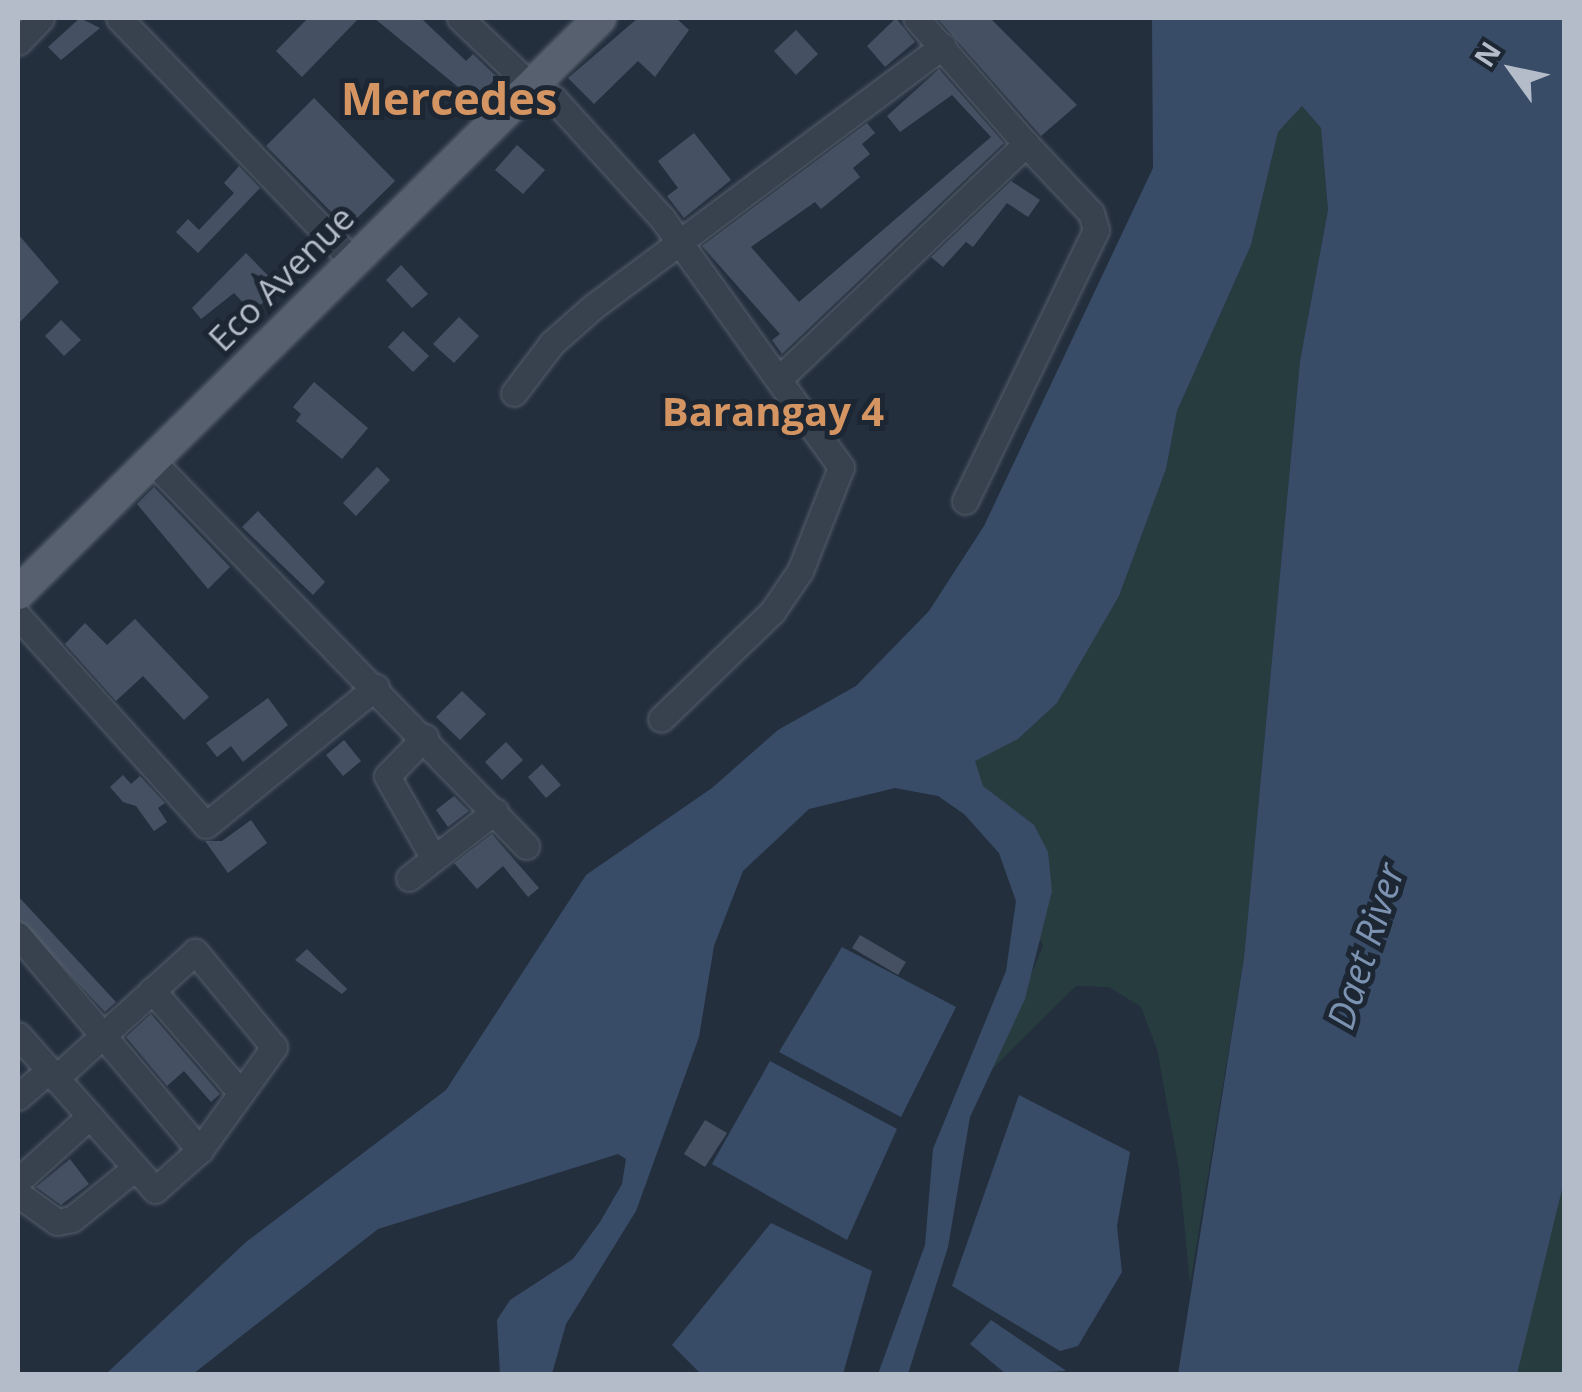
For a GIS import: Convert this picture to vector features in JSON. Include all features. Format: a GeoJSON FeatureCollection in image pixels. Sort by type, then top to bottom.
{"type":"FeatureCollection","features":[{"type":"Feature","properties":{"kind":"main road","name":"Eco Avenue"},"geometry":{"type":"LineString","coordinates":[[18,593],[154,463],[600,18]]}},
{"type":"Feature","properties":{"kind":"street"},"geometry":{"type":"LineString","coordinates":[[18,42],[41,18]]}},
{"type":"Feature","properties":{"kind":"street"},"geometry":{"type":"LineString","coordinates":[[119,18],[354,262]]}},
{"type":"Feature","properties":{"kind":"street"},"geometry":{"type":"LineString","coordinates":[[460,18],[590,135],[683,246],[841,467],[800,571],[772,612],[660,719]]}},
{"type":"Feature","properties":{"kind":"street"},"geometry":{"type":"LineString","coordinates":[[916,18],[1091,213],[1096,230],[966,500]]}},
{"type":"Feature","properties":{"kind":"street"},"geometry":{"type":"LineString","coordinates":[[514,393],[552,342],[943,46]]}},
{"type":"Feature","properties":{"kind":"street"},"geometry":{"type":"LineString","coordinates":[[780,378],[1026,144]]}},
{"type":"Feature","properties":{"kind":"street"},"geometry":{"type":"LineString","coordinates":[[154,463],[376,686],[526,846]]}},
{"type":"Feature","properties":{"kind":"street"},"geometry":{"type":"LineString","coordinates":[[18,616],[206,825],[376,686]]}},
{"type":"Feature","properties":{"kind":"street"},"geometry":{"type":"LineString","coordinates":[[425,737],[387,776],[433,857]]}},
{"type":"Feature","properties":{"kind":"street"},"geometry":{"type":"LineString","coordinates":[[409,878],[494,811]]}},
{"type":"Feature","properties":{"kind":"street"},"geometry":{"type":"LineString","coordinates":[[22,948],[104,1032],[200,1150]]}},
{"type":"Feature","properties":{"kind":"street"},"geometry":{"type":"LineString","coordinates":[[18,1035],[52,1074],[90,1116],[135,1168],[155,1190],[200,1150],[274,1047],[195,952],[104,1032],[52,1074],[18,1096]]}},
{"type":"Feature","properties":{"kind":"street"},"geometry":{"type":"LineString","coordinates":[[152,990],[241,1093]]}},
{"type":"Feature","properties":{"kind":"street"},"geometry":{"type":"LineString","coordinates":[[18,1180],[90,1116]]}},
{"type":"Feature","properties":{"kind":"street"},"geometry":{"type":"LineString","coordinates":[[18,1194],[57,1222],[72,1219],[135,1168]]}},
{"type":"Feature","properties":{"kind":"green space"},"geometry":{"type":"Polygon","coordinates":[[[1302,106],[1321,128],[1328,210],[1300,361],[1244,958],[1190,1284],[1179,1169],[1157,1049],[1141,1007],[1109,987],[1076,986],[992,1069],[1043,946],[974,774],[975,760],[1018,739],[1057,703],[1119,596],[1166,469],[1177,411],[1251,245],[1278,132],[1302,106]]]}},
{"type":"Feature","properties":{"kind":"green space"},"geometry":{"type":"Polygon","coordinates":[[[1564,1181],[1564,1374],[1517,1374],[1533,1283],[1564,1181]]]}},
{"type":"Feature","properties":{"kind":"water","name":"Daet River"},"geometry":{"type":"Polygon","coordinates":[[[1152,18],[1564,18],[1564,1181],[1517,1374],[1178,1374],[1244,958],[1300,361],[1328,210],[1321,128],[1302,106],[1278,132],[1251,245],[1177,411],[1166,469],[1119,596],[1057,703],[1018,739],[975,761],[983,786],[1034,825],[1048,852],[1052,891],[1025,999],[970,1117],[948,1247],[908,1374],[878,1374],[925,1245],[933,1149],[1006,971],[1016,901],[999,853],[964,814],[938,796],[895,788],[809,809],[743,871],[714,946],[699,1037],[636,1211],[566,1324],[552,1374],[500,1374],[497,1320],[510,1300],[573,1259],[600,1222],[622,1184],[626,1159],[618,1154],[378,1229],[193,1374],[106,1374],[246,1242],[446,1090],[586,875],[712,788],[778,730],[856,686],[929,611],[984,526],[1153,168],[1152,18]]]}},
{"type":"Feature","properties":{"kind":"water"},"geometry":{"type":"Polygon","coordinates":[[[842,947],[956,1007],[901,1117],[779,1052],[842,947]]]}},
{"type":"Feature","properties":{"kind":"water"},"geometry":{"type":"Polygon","coordinates":[[[770,1061],[897,1129],[847,1240],[712,1164],[770,1061]]]}},
{"type":"Feature","properties":{"kind":"water"},"geometry":{"type":"Polygon","coordinates":[[[1019,1095],[1130,1152],[1117,1226],[1122,1272],[1078,1346],[1060,1351],[952,1286],[1019,1095]]]}},
{"type":"Feature","properties":{"kind":"water"},"geometry":{"type":"Polygon","coordinates":[[[771,1223],[872,1271],[843,1374],[701,1374],[672,1345],[771,1223]]]}},
{"type":"Feature","properties":{"kind":"water"},"geometry":{"type":"Polygon","coordinates":[[[991,1320],[1065,1371],[1006,1374],[970,1344],[991,1320]]]}},
{"type":"Feature","properties":{"kind":"building"},"geometry":{"type":"Polygon","coordinates":[[[80,18],[100,28],[61,60],[48,47],[80,18]]]}},
{"type":"Feature","properties":{"kind":"building"},"geometry":{"type":"Polygon","coordinates":[[[308,18],[359,18],[302,77],[276,51],[308,18]]]}},
{"type":"Feature","properties":{"kind":"building"},"geometry":{"type":"Polygon","coordinates":[[[374,18],[421,18],[466,61],[473,54],[497,77],[474,100],[374,18]]]}},
{"type":"Feature","properties":{"kind":"building"},"geometry":{"type":"Polygon","coordinates":[[[638,18],[676,18],[689,30],[655,77],[638,61],[594,104],[568,78],[638,18]]]}},
{"type":"Feature","properties":{"kind":"building"},"geometry":{"type":"Polygon","coordinates":[[[896,18],[915,42],[885,67],[867,46],[896,18]]]}},
{"type":"Feature","properties":{"kind":"building"},"geometry":{"type":"Polygon","coordinates":[[[937,18],[990,18],[1077,105],[1041,136],[937,18]]]}},
{"type":"Feature","properties":{"kind":"building"},"geometry":{"type":"Polygon","coordinates":[[[796,30],[818,54],[796,75],[774,51],[796,30]]]}},
{"type":"Feature","properties":{"kind":"building"},"geometry":{"type":"Polygon","coordinates":[[[939,69],[1004,143],[782,354],[772,340],[780,334],[702,246],[867,123],[875,133],[862,144],[870,154],[853,168],[860,177],[821,209],[815,202],[751,247],[799,302],[991,137],[952,95],[900,132],[887,116],[939,69]]]}},
{"type":"Feature","properties":{"kind":"building"},"geometry":{"type":"Polygon","coordinates":[[[314,98],[395,181],[347,228],[266,146],[314,98]]]}},
{"type":"Feature","properties":{"kind":"building"},"geometry":{"type":"Polygon","coordinates":[[[694,133],[731,180],[684,218],[667,196],[678,188],[658,161],[694,133]]]}},
{"type":"Feature","properties":{"kind":"building"},"geometry":{"type":"Polygon","coordinates":[[[517,145],[545,170],[523,194],[495,170],[517,145]]]}},
{"type":"Feature","properties":{"kind":"building"},"geometry":{"type":"Polygon","coordinates":[[[239,166],[260,188],[198,253],[176,232],[188,219],[199,230],[234,193],[224,183],[239,166]]]}},
{"type":"Feature","properties":{"kind":"building"},"geometry":{"type":"Polygon","coordinates":[[[1011,181],[1040,200],[1028,217],[1007,203],[973,247],[966,242],[943,267],[931,257],[1011,181]]]}},
{"type":"Feature","properties":{"kind":"building"},"geometry":{"type":"Polygon","coordinates":[[[18,234],[59,282],[18,324],[18,234]]]}},
{"type":"Feature","properties":{"kind":"building"},"geometry":{"type":"Polygon","coordinates":[[[246,253],[282,290],[251,311],[234,293],[201,319],[192,308],[246,253]]]}},
{"type":"Feature","properties":{"kind":"building"},"geometry":{"type":"Polygon","coordinates":[[[401,265],[428,294],[412,308],[386,280],[401,265]]]}},
{"type":"Feature","properties":{"kind":"building"},"geometry":{"type":"Polygon","coordinates":[[[459,317],[479,336],[454,363],[433,344],[459,317]]]}},
{"type":"Feature","properties":{"kind":"building"},"geometry":{"type":"Polygon","coordinates":[[[61,320],[81,340],[64,356],[45,336],[61,320]]]}},
{"type":"Feature","properties":{"kind":"building"},"geometry":{"type":"Polygon","coordinates":[[[403,331],[429,356],[413,372],[388,347],[403,331]]]}},
{"type":"Feature","properties":{"kind":"building"},"geometry":{"type":"Polygon","coordinates":[[[314,382],[368,428],[342,459],[296,421],[301,414],[293,407],[314,382]]]}},
{"type":"Feature","properties":{"kind":"building"},"geometry":{"type":"Polygon","coordinates":[[[377,467],[390,480],[356,516],[343,503],[377,467]]]}},
{"type":"Feature","properties":{"kind":"building"},"geometry":{"type":"Polygon","coordinates":[[[154,487],[230,567],[208,589],[137,504],[154,487]]]}},
{"type":"Feature","properties":{"kind":"building"},"geometry":{"type":"Polygon","coordinates":[[[258,511],[325,582],[313,595],[242,527],[258,511]]]}},
{"type":"Feature","properties":{"kind":"building"},"geometry":{"type":"Polygon","coordinates":[[[135,619],[209,697],[184,720],[143,676],[116,701],[65,644],[85,623],[107,645],[135,619]]]}},
{"type":"Feature","properties":{"kind":"building"},"geometry":{"type":"Polygon","coordinates":[[[462,691],[486,714],[460,740],[436,717],[462,691]]]}},
{"type":"Feature","properties":{"kind":"building"},"geometry":{"type":"Polygon","coordinates":[[[268,698],[288,725],[243,762],[231,746],[217,757],[206,743],[268,698]]]}},
{"type":"Feature","properties":{"kind":"building"},"geometry":{"type":"Polygon","coordinates":[[[344,740],[361,761],[343,776],[326,755],[344,740]]]}},
{"type":"Feature","properties":{"kind":"building"},"geometry":{"type":"Polygon","coordinates":[[[506,742],[523,760],[502,780],[485,762],[506,742]]]}},
{"type":"Feature","properties":{"kind":"building"},"geometry":{"type":"Polygon","coordinates":[[[542,764],[561,785],[546,798],[528,777],[542,764]]]}},
{"type":"Feature","properties":{"kind":"building"},"geometry":{"type":"Polygon","coordinates":[[[123,775],[131,784],[140,776],[165,803],[158,808],[167,822],[154,831],[136,806],[123,802],[110,787],[123,775]]]}},
{"type":"Feature","properties":{"kind":"building"},"geometry":{"type":"Polygon","coordinates":[[[454,796],[469,811],[448,827],[436,810],[454,796]]]}},
{"type":"Feature","properties":{"kind":"building"},"geometry":{"type":"Polygon","coordinates":[[[251,820],[267,843],[228,873],[205,841],[222,841],[251,820]]]}},
{"type":"Feature","properties":{"kind":"building"},"geometry":{"type":"Polygon","coordinates":[[[492,834],[539,888],[528,897],[503,866],[477,889],[454,863],[492,834]]]}},
{"type":"Feature","properties":{"kind":"building"},"geometry":{"type":"Polygon","coordinates":[[[18,896],[116,1002],[105,1012],[18,919],[18,896]]]}},
{"type":"Feature","properties":{"kind":"building"},"geometry":{"type":"Polygon","coordinates":[[[860,935],[906,962],[898,975],[852,948],[860,935]]]}},
{"type":"Feature","properties":{"kind":"building"},"geometry":{"type":"Polygon","coordinates":[[[307,949],[347,989],[342,994],[295,960],[307,949]]]}},
{"type":"Feature","properties":{"kind":"building"},"geometry":{"type":"Polygon","coordinates":[[[151,1014],[220,1094],[211,1102],[184,1071],[167,1086],[126,1037],[151,1014]]]}},
{"type":"Feature","properties":{"kind":"building"},"geometry":{"type":"Polygon","coordinates":[[[705,1120],[727,1133],[705,1167],[684,1154],[705,1120]]]}},
{"type":"Feature","properties":{"kind":"building"},"geometry":{"type":"Polygon","coordinates":[[[70,1159],[89,1184],[61,1205],[36,1187],[70,1159]]]}},
{"type":"Feature","properties":{"kind":"district","name":"Mercedes"},"geometry":{"type":"Point","coordinates":[449,98]}},
{"type":"Feature","properties":{"kind":"district","name":"Barangay 4"},"geometry":{"type":"Point","coordinates":[773,411]}}]}
